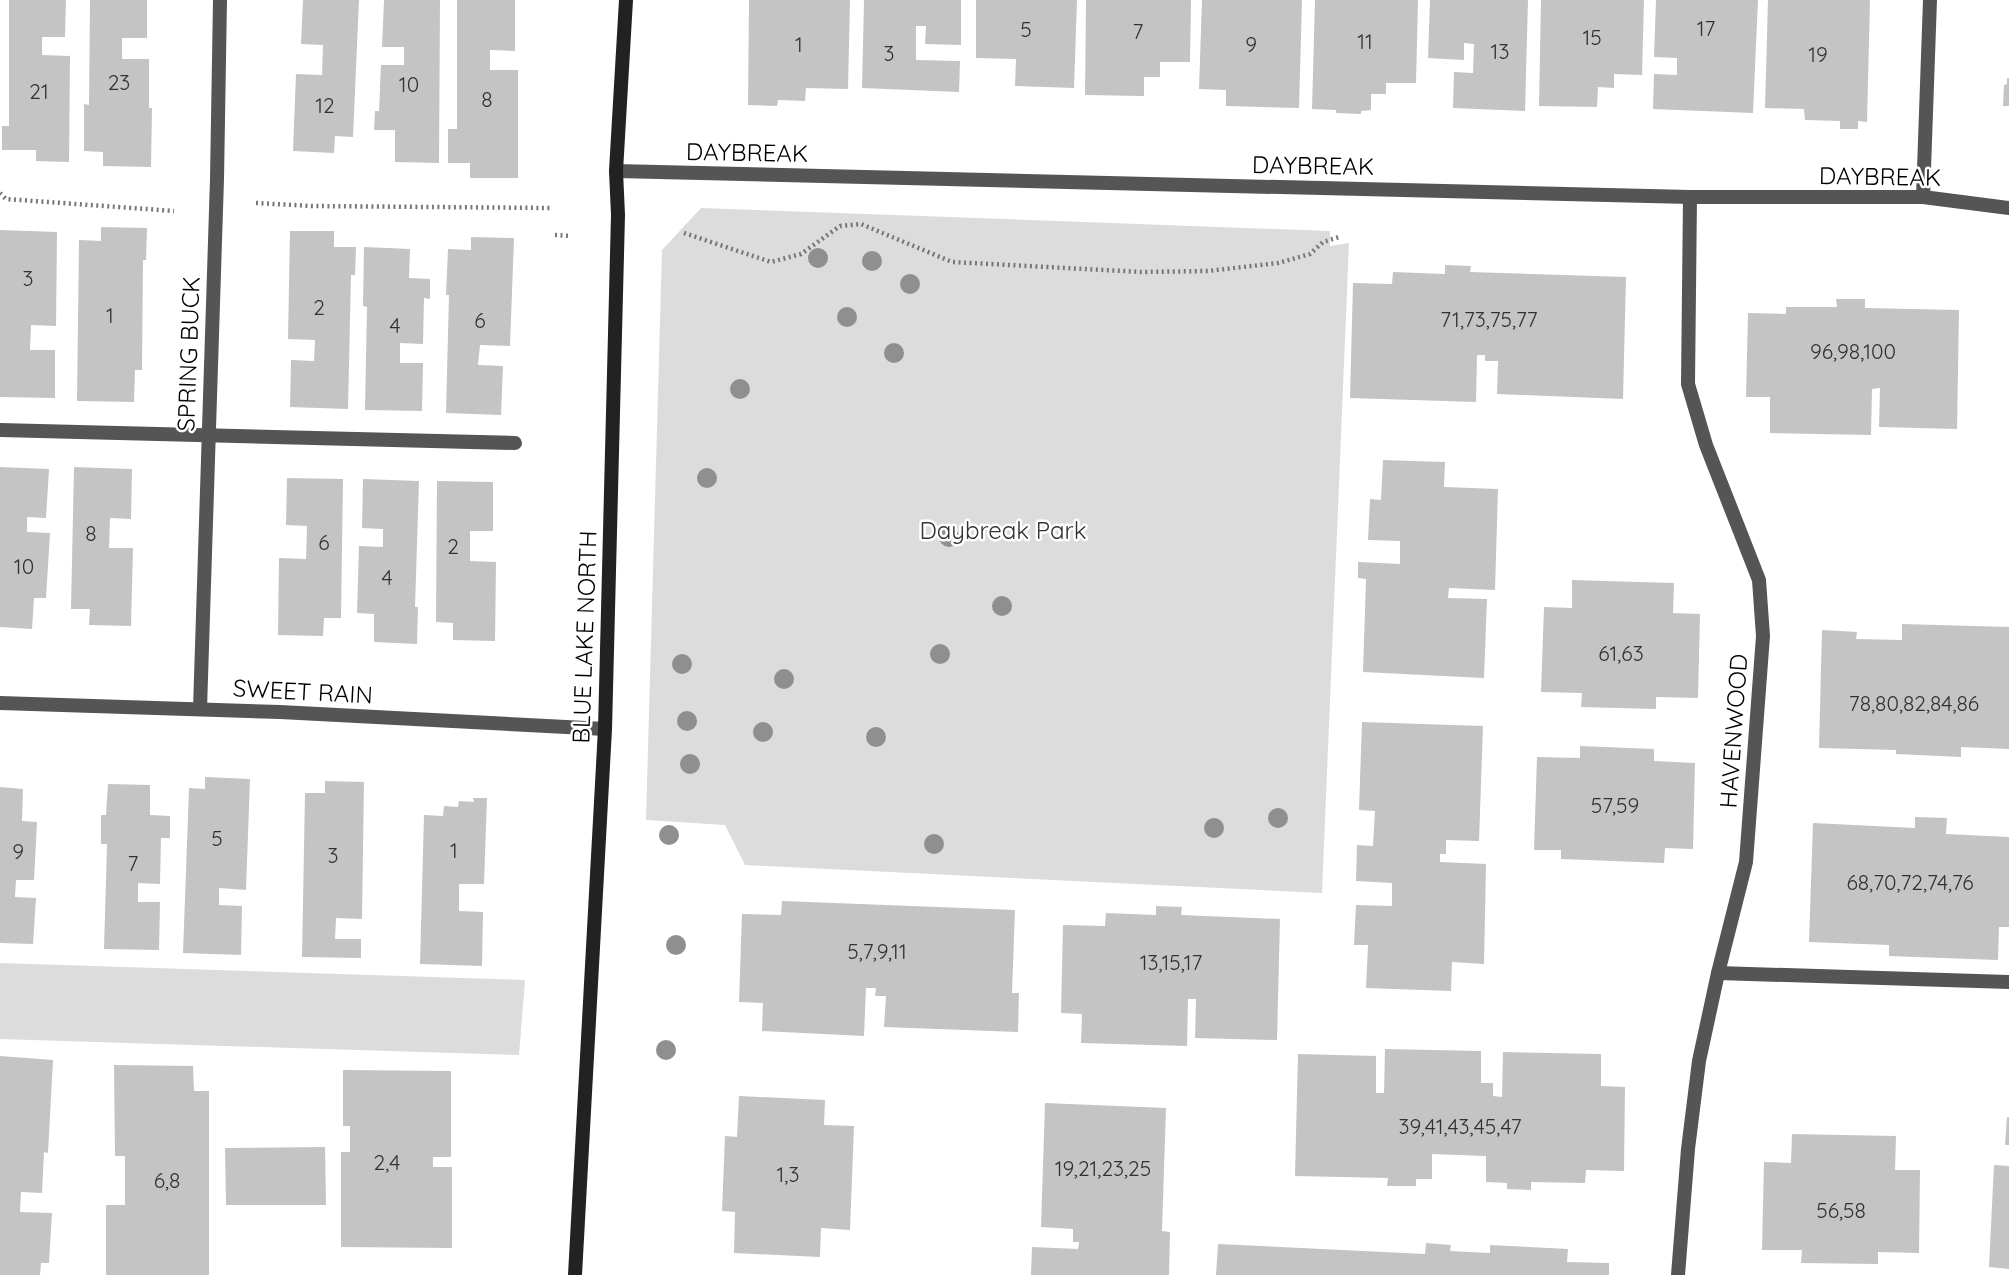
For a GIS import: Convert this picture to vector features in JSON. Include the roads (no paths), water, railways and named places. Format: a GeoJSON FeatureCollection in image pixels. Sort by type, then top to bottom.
{"type":"FeatureCollection","features":[{"type":"Feature","properties":{"kind":"street","name":"SPRING BUCK"},"geometry":{"type":"LineString","coordinates":[[200,709],[220,0]]}},
{"type":"Feature","properties":{"kind":"street","name":"BLUE LAKE NORTH"},"geometry":{"type":"LineString","coordinates":[[575,1275],[605,729],[618,215],[616,171],[626,0]]}},
{"type":"Feature","properties":{"kind":"street"},"geometry":{"type":"LineString","coordinates":[[1923,197],[1930,0]]}},
{"type":"Feature","properties":{"kind":"street","name":"DAYBREAK"},"geometry":{"type":"LineString","coordinates":[[616,171],[1690,197],[1923,197],[2009,208]]}},
{"type":"Feature","properties":{"kind":"street","name":"HAVENWOOD"},"geometry":{"type":"LineString","coordinates":[[1678,1275],[1688,1149],[1699,1061],[1746,862],[1763,636],[1759,580],[1706,446],[1688,384],[1690,197]]}},
{"type":"Feature","properties":{"kind":"street"},"geometry":{"type":"LineString","coordinates":[[0,429],[515,443]]}},
{"type":"Feature","properties":{"kind":"street","name":"SWEET RAIN"},"geometry":{"type":"LineString","coordinates":[[0,703],[200,709],[605,729]]}},
{"type":"Feature","properties":{"kind":"street"},"geometry":{"type":"LineString","coordinates":[[1718,973],[2009,982]]}},
{"type":"Feature","properties":{"kind":"park label","name":"Daybreak Park"},"geometry":{"type":"Point","coordinates":[1003,530]}}]}
